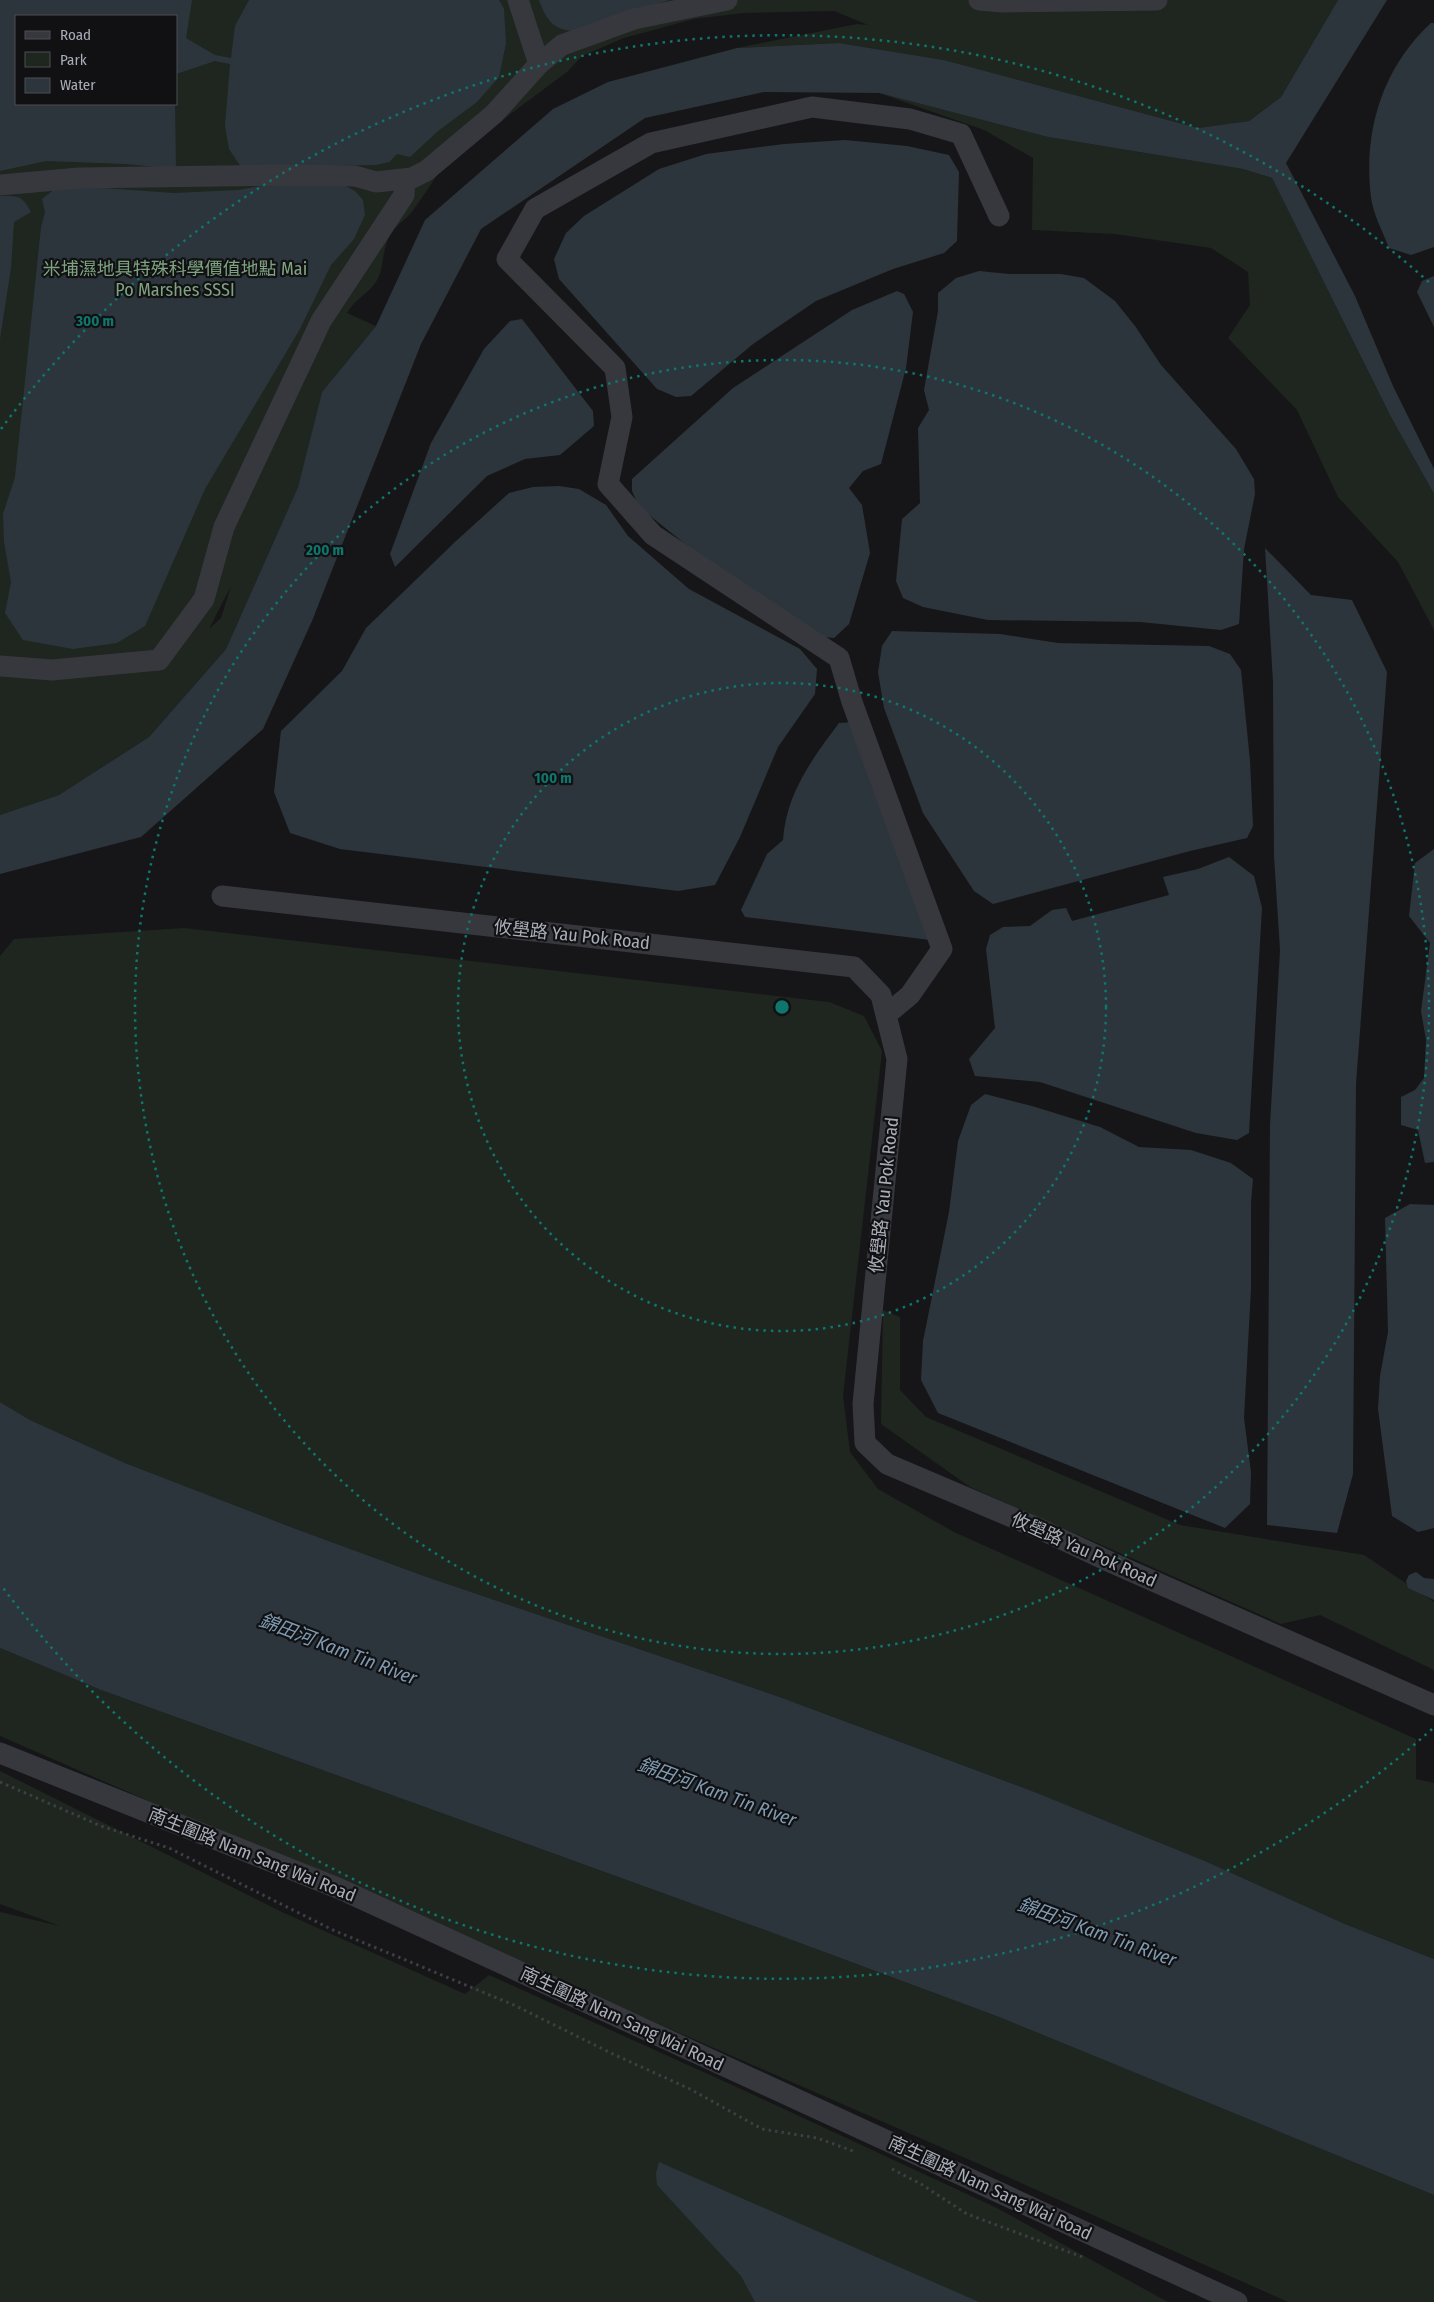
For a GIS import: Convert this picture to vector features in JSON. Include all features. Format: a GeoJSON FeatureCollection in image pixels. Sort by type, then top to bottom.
{"type":"FeatureCollection","features":[{"type":"Feature","properties":{"kind":"street"},"geometry":{"type":"LineString","coordinates":[[518,0],[539,64]]}},
{"type":"Feature","properties":{"kind":"street"},"geometry":{"type":"LineString","coordinates":[[0,185],[79,178],[288,175],[355,176],[376,182],[412,178],[426,170],[494,114],[539,64],[562,45],[634,19],[727,0]]}},
{"type":"Feature","properties":{"kind":"street"},"geometry":{"type":"LineString","coordinates":[[980,0],[1002,2],[1157,0]]}},
{"type":"Feature","properties":{"kind":"street"},"geometry":{"type":"LineString","coordinates":[[886,1015],[910,995],[942,949],[852,702],[839,658],[653,535],[608,484],[622,418],[615,368],[507,259],[534,208],[651,143],[812,108],[910,119],[961,134],[999,216]]}},
{"type":"Feature","properties":{"kind":"street"},"geometry":{"type":"LineString","coordinates":[[0,666],[52,670],[160,660],[204,599],[224,528],[321,321],[404,195],[405,179]]}},
{"type":"Feature","properties":{"kind":"street","name":"攸壆路 Yau Pok Road"},"geometry":{"type":"LineString","coordinates":[[222,896],[854,967],[881,995],[897,1059],[863,1404],[865,1443],[886,1464],[1040,1529],[1110,1562],[1434,1705]]}},
{"type":"Feature","properties":{"kind":"street","name":"南生圍路 Nam Sang Wai Road"},"geometry":{"type":"LineString","coordinates":[[0,1753],[340,1889],[1236,2302]]}},
{"type":"Feature","properties":{"kind":"path"},"geometry":{"type":"LineString","coordinates":[[0,1782],[101,1826],[169,1848],[333,1930],[514,2005],[616,2055],[690,2088],[762,2129],[817,2138],[859,2153]]}},
{"type":"Feature","properties":{"kind":"path"},"geometry":{"type":"LineString","coordinates":[[890,2168],[921,2184],[968,2214],[1090,2260]]}},
{"type":"Feature","properties":{"kind":"green space","name":"米埔濕地具特殊科學價值地點 Mai Po Marshes SSSI"},"geometry":{"type":"Polygon","coordinates":[[[0,0],[1338,0],[1281,97],[1249,121],[1198,128],[944,60],[839,43],[737,48],[857,24],[868,25],[834,11],[743,13],[694,19],[624,38],[582,56],[567,72],[450,159],[411,213],[390,235],[385,247],[381,271],[376,282],[353,304],[347,313],[376,326],[322,392],[298,487],[226,649],[149,737],[59,795],[0,815],[0,0]],[[231,586],[209,629],[221,618],[231,586]]]}},
{"type":"Feature","properties":{"kind":"green space"},"geometry":{"type":"Polygon","coordinates":[[[879,93],[1048,137],[1243,169],[1272,178],[1391,417],[1434,494],[1434,630],[1398,562],[1338,497],[1297,410],[1228,338],[1250,305],[1248,272],[1211,248],[1115,234],[1032,230],[1033,158],[984,130],[879,93]]]}},
{"type":"Feature","properties":{"kind":"green space"},"geometry":{"type":"Polygon","coordinates":[[[184,928],[829,1002],[864,1016],[882,1051],[843,1396],[850,1452],[878,1489],[954,1532],[1416,1739],[1416,1779],[1434,1783],[1434,1959],[1345,1924],[1205,1861],[1032,1791],[777,1696],[424,1576],[125,1463],[30,1420],[0,1402],[0,956],[14,939],[184,928]]]}},
{"type":"Feature","properties":{"kind":"green space"},"geometry":{"type":"Polygon","coordinates":[[[883,1310],[900,1317],[900,1390],[926,1417],[1180,1525],[1364,1555],[1434,1602],[1434,1670],[1320,1615],[1281,1624],[970,1487],[881,1424],[883,1310]]]}},
{"type":"Feature","properties":{"kind":"green space"},"geometry":{"type":"Polygon","coordinates":[[[0,1648],[101,1690],[765,1930],[999,2017],[1434,2195],[1434,2302],[1288,2302],[945,2149],[0,1736],[0,1648]]]}},
{"type":"Feature","properties":{"kind":"green space"},"geometry":{"type":"Polygon","coordinates":[[[0,1771],[282,1912],[465,1994],[489,1975],[730,2084],[997,2208],[1168,2302],[0,2302],[0,1912],[60,1926],[0,1904],[0,1771]]]}},
{"type":"Feature","properties":{"kind":"water"},"geometry":{"type":"Polygon","coordinates":[[[0,0],[192,0],[186,38],[215,55],[231,58],[235,26],[249,0],[499,0],[504,9],[506,43],[499,77],[477,102],[438,131],[410,157],[397,154],[389,162],[376,165],[297,166],[243,170],[229,149],[225,126],[230,64],[215,61],[178,73],[178,15],[15,15],[15,105],[175,105],[176,169],[126,164],[46,161],[0,171],[0,0]]]}},
{"type":"Feature","properties":{"kind":"water"},"geometry":{"type":"Polygon","coordinates":[[[539,0],[669,0],[576,31],[562,29],[552,23],[548,19],[539,0]]]}},
{"type":"Feature","properties":{"kind":"water"},"geometry":{"type":"Polygon","coordinates":[[[1338,0],[1387,0],[1286,163],[1355,296],[1393,386],[1434,469],[1434,494],[1391,417],[1272,178],[1243,169],[1048,137],[879,93],[764,92],[645,118],[481,229],[421,344],[312,621],[263,729],[141,837],[0,874],[0,815],[59,795],[149,737],[226,649],[298,487],[322,392],[376,326],[425,220],[553,109],[608,82],[737,48],[839,43],[944,60],[1198,128],[1249,121],[1281,97],[1338,0]]]}},
{"type":"Feature","properties":{"kind":"water"},"geometry":{"type":"Polygon","coordinates":[[[1431,23],[1434,23],[1434,247],[1411,255],[1389,248],[1376,216],[1371,197],[1370,149],[1380,102],[1388,81],[1414,41],[1431,23]]]}},
{"type":"Feature","properties":{"kind":"water"},"geometry":{"type":"Polygon","coordinates":[[[845,140],[907,146],[949,155],[959,172],[957,241],[944,253],[893,269],[816,301],[753,344],[691,396],[676,397],[657,389],[559,279],[554,259],[566,233],[584,216],[659,169],[706,154],[784,144],[845,140]]]}},
{"type":"Feature","properties":{"kind":"water"},"geometry":{"type":"Polygon","coordinates":[[[300,179],[338,182],[355,191],[363,200],[365,215],[354,239],[331,265],[300,329],[205,489],[145,626],[117,643],[73,649],[23,640],[5,613],[11,582],[4,542],[3,514],[15,477],[41,227],[45,212],[42,199],[60,185],[174,193],[238,190],[300,179]]]}},
{"type":"Feature","properties":{"kind":"water"},"geometry":{"type":"Polygon","coordinates":[[[0,196],[22,199],[31,212],[14,222],[11,268],[0,339],[0,196]]]}},
{"type":"Feature","properties":{"kind":"water"},"geometry":{"type":"Polygon","coordinates":[[[979,271],[1009,274],[1061,274],[1084,278],[1115,301],[1135,326],[1161,365],[1236,449],[1254,479],[1255,494],[1244,549],[1239,624],[1221,630],[1140,622],[988,620],[923,607],[903,598],[896,581],[902,519],[920,503],[918,428],[929,410],[924,390],[938,311],[938,293],[956,278],[979,271]]]}},
{"type":"Feature","properties":{"kind":"water"},"geometry":{"type":"Polygon","coordinates":[[[1434,276],[1434,327],[1417,292],[1422,281],[1434,276]]]}},
{"type":"Feature","properties":{"kind":"water"},"geometry":{"type":"Polygon","coordinates":[[[897,291],[904,294],[913,312],[906,368],[881,464],[863,471],[849,488],[862,505],[870,553],[849,624],[834,638],[825,637],[699,555],[639,507],[632,491],[632,479],[733,388],[852,310],[897,291]]]}},
{"type":"Feature","properties":{"kind":"water"},"geometry":{"type":"Polygon","coordinates":[[[522,319],[593,411],[594,426],[560,455],[525,459],[487,476],[395,567],[390,554],[431,443],[484,349],[510,321],[522,319]]]}},
{"type":"Feature","properties":{"kind":"water"},"geometry":{"type":"Polygon","coordinates":[[[559,486],[579,489],[606,505],[628,536],[689,589],[800,649],[817,669],[815,694],[778,747],[740,837],[715,885],[678,891],[340,849],[290,833],[274,792],[281,731],[342,671],[366,628],[509,493],[533,487],[559,486]]]}},
{"type":"Feature","properties":{"kind":"water"},"geometry":{"type":"Polygon","coordinates":[[[1265,548],[1311,595],[1352,600],[1387,672],[1356,1084],[1353,1474],[1337,1533],[1267,1525],[1270,1125],[1280,950],[1274,856],[1273,682],[1265,548]]]}},
{"type":"Feature","properties":{"kind":"water"},"geometry":{"type":"Polygon","coordinates":[[[892,631],[1000,634],[1058,643],[1209,646],[1230,654],[1241,670],[1250,761],[1253,826],[1247,838],[1190,851],[993,904],[974,891],[923,813],[884,708],[878,672],[882,646],[892,631]]]}},
{"type":"Feature","properties":{"kind":"water"},"geometry":{"type":"Polygon","coordinates":[[[855,722],[930,940],[745,917],[741,910],[767,854],[783,840],[789,807],[810,764],[839,723],[855,722]]]}},
{"type":"Feature","properties":{"kind":"water"},"geometry":{"type":"Polygon","coordinates":[[[1434,849],[1434,1162],[1425,1163],[1418,1130],[1401,1125],[1401,1097],[1415,1090],[1424,1078],[1426,1040],[1421,1011],[1430,943],[1409,916],[1415,863],[1434,849]]]}},
{"type":"Feature","properties":{"kind":"water"},"geometry":{"type":"Polygon","coordinates":[[[1229,857],[1254,876],[1262,908],[1249,1133],[1237,1140],[1196,1133],[1040,1082],[975,1076],[969,1059],[995,1028],[986,949],[990,935],[1003,927],[1030,926],[1052,910],[1066,908],[1072,921],[1169,895],[1163,877],[1198,869],[1229,857]]]}},
{"type":"Feature","properties":{"kind":"water"},"geometry":{"type":"Polygon","coordinates":[[[985,1094],[1100,1127],[1139,1147],[1191,1150],[1231,1163],[1253,1179],[1251,1202],[1251,1289],[1244,1418],[1251,1472],[1250,1504],[1225,1528],[938,1413],[921,1380],[923,1341],[949,1212],[958,1141],[971,1105],[985,1094]]]}},
{"type":"Feature","properties":{"kind":"water"},"geometry":{"type":"Polygon","coordinates":[[[1410,1204],[1434,1205],[1434,1528],[1418,1532],[1392,1516],[1378,1409],[1380,1376],[1388,1332],[1385,1218],[1410,1204]]]}},
{"type":"Feature","properties":{"kind":"water","name":"錦田河 Kam Tin River"},"geometry":{"type":"Polygon","coordinates":[[[0,1402],[30,1420],[125,1463],[424,1576],[777,1696],[1032,1791],[1205,1861],[1345,1924],[1434,1959],[1434,2195],[999,2017],[765,1930],[101,1690],[0,1648],[0,1402]]]}},
{"type":"Feature","properties":{"kind":"water"},"geometry":{"type":"Polygon","coordinates":[[[1416,1572],[1424,1578],[1434,1579],[1434,1600],[1408,1588],[1406,1581],[1409,1575],[1416,1572]]]}},
{"type":"Feature","properties":{"kind":"water"},"geometry":{"type":"Polygon","coordinates":[[[659,2162],[979,2302],[755,2302],[741,2276],[657,2185],[656,2173],[659,2162]]]}}]}
